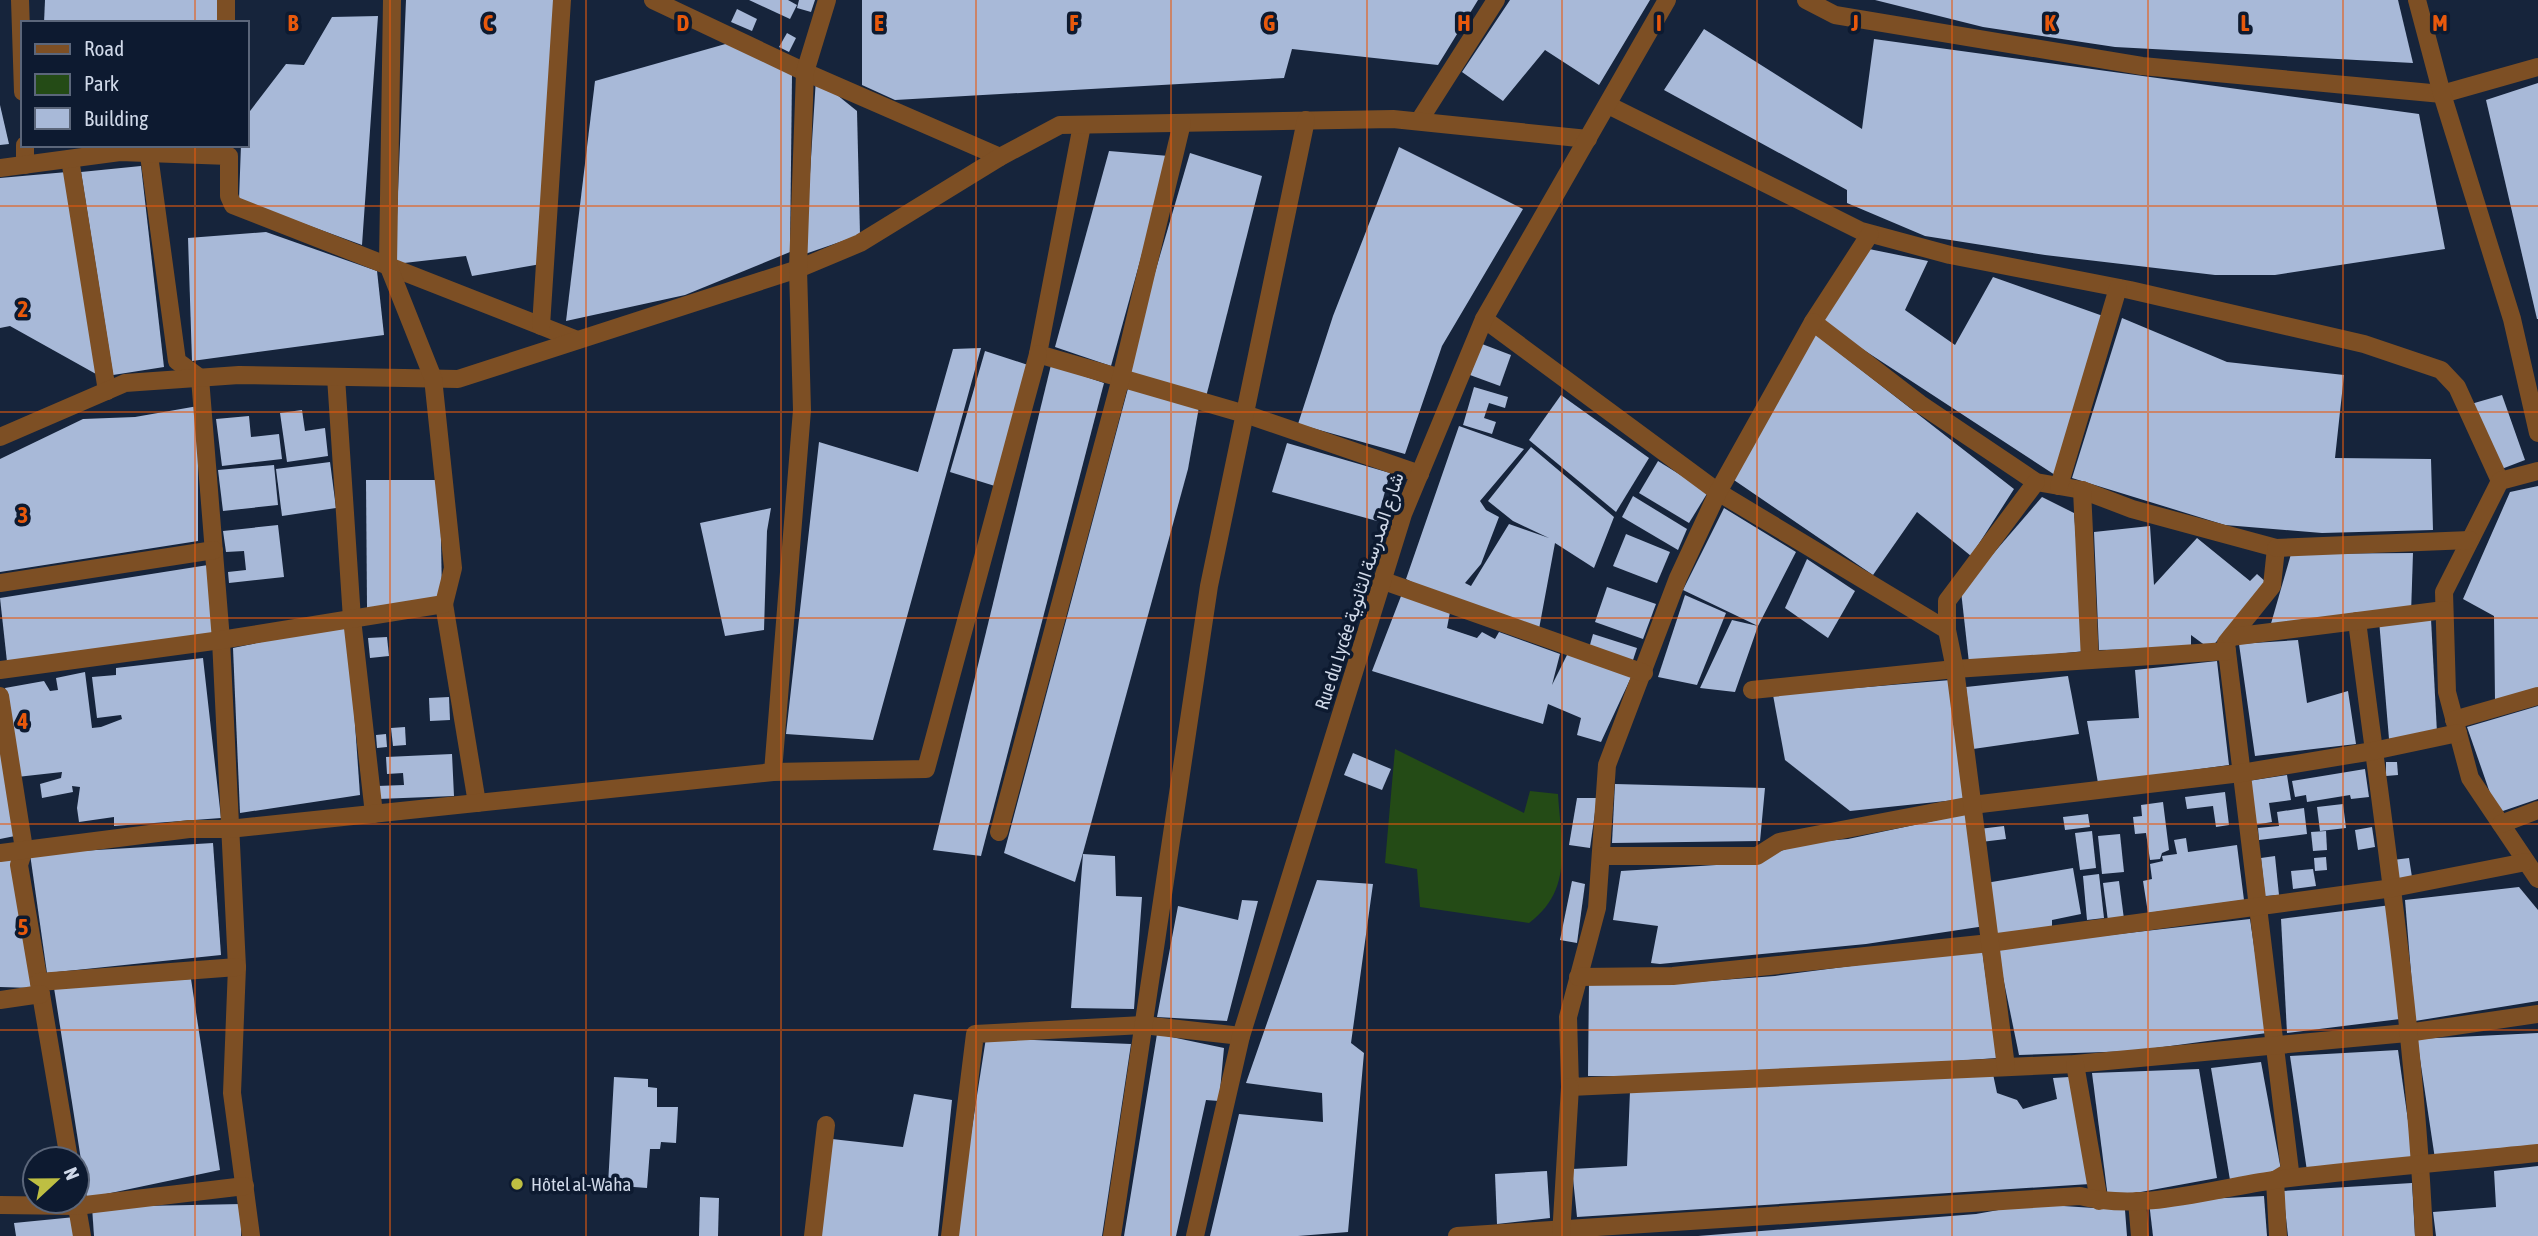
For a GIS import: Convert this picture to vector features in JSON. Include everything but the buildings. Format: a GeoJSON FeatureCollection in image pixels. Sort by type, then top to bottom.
{"type":"FeatureCollection","features":[{"type":"Feature","properties":{"kind":"street"},"geometry":{"type":"LineString","coordinates":[[20,0],[21,31]]}},
{"type":"Feature","properties":{"kind":"street"},"geometry":{"type":"LineString","coordinates":[[226,0],[226,21]]}},
{"type":"Feature","properties":{"kind":"street"},"geometry":{"type":"LineString","coordinates":[[392,0],[388,265],[433,379],[453,568],[444,604],[477,803]]}},
{"type":"Feature","properties":{"kind":"street"},"geometry":{"type":"LineString","coordinates":[[541,326],[562,0]]}},
{"type":"Feature","properties":{"kind":"street"},"geometry":{"type":"LineString","coordinates":[[653,0],[805,72],[1000,157]]}},
{"type":"Feature","properties":{"kind":"street"},"geometry":{"type":"LineString","coordinates":[[773,772],[802,410],[798,269],[805,72],[827,0]]}},
{"type":"Feature","properties":{"kind":"street"},"geometry":{"type":"LineString","coordinates":[[1419,121],[1496,0]]}},
{"type":"Feature","properties":{"kind":"street","name":"Rue du Lycée شارع المدرسة الثانوية"},"geometry":{"type":"LineString","coordinates":[[1195,1236],[1241,1036],[1381,580],[1419,474],[1484,319],[1667,0]]}},
{"type":"Feature","properties":{"kind":"street"},"geometry":{"type":"LineString","coordinates":[[1806,0],[1835,15],[2142,66],[2442,94],[2538,67]]}},
{"type":"Feature","properties":{"kind":"street"},"geometry":{"type":"LineString","coordinates":[[2417,0],[2442,94],[2512,319],[2538,433]]}},
{"type":"Feature","properties":{"kind":"street"},"geometry":{"type":"LineString","coordinates":[[1608,105],[1870,234],[1950,255],[2118,288],[2364,344],[2441,370],[2457,387],[2500,481]]}},
{"type":"Feature","properties":{"kind":"street"},"geometry":{"type":"LineString","coordinates":[[0,437],[125,383],[200,378],[458,379],[798,269],[860,243],[1000,157],[1060,125],[1393,118],[1588,139]]}},
{"type":"Feature","properties":{"kind":"street"},"geometry":{"type":"LineString","coordinates":[[1112,1236],[1209,586],[1306,120]]}},
{"type":"Feature","properties":{"kind":"street"},"geometry":{"type":"LineString","coordinates":[[999,832],[1121,378],[1182,123]]}},
{"type":"Feature","properties":{"kind":"street"},"geometry":{"type":"LineString","coordinates":[[0,853],[189,829],[229,829],[773,772],[926,769],[1038,354],[1082,125]]}},
{"type":"Feature","properties":{"kind":"street"},"geometry":{"type":"LineString","coordinates":[[24,147],[25,165]]}},
{"type":"Feature","properties":{"kind":"street"},"geometry":{"type":"LineString","coordinates":[[0,168],[121,152],[149,155],[229,150],[229,197],[233,205],[577,340]]}},
{"type":"Feature","properties":{"kind":"street"},"geometry":{"type":"LineString","coordinates":[[149,155],[177,361],[200,378],[221,640],[237,967],[232,1093],[251,1236]]}},
{"type":"Feature","properties":{"kind":"street"},"geometry":{"type":"LineString","coordinates":[[70,159],[107,391]]}},
{"type":"Feature","properties":{"kind":"street"},"geometry":{"type":"LineString","coordinates":[[1561,1232],[1570,1087],[1568,1017],[1597,908],[1607,765],[1678,578],[1718,492],[1813,322],[1870,234]]}},
{"type":"Feature","properties":{"kind":"street"},"geometry":{"type":"LineString","coordinates":[[2059,486],[2118,288]]}},
{"type":"Feature","properties":{"kind":"street"},"geometry":{"type":"LineString","coordinates":[[1484,319],[1718,492],[1947,630]]}},
{"type":"Feature","properties":{"kind":"street"},"geometry":{"type":"LineString","coordinates":[[1813,322],[1920,404],[2036,482],[2082,490],[2132,509],[2276,548],[2470,540]]}},
{"type":"Feature","properties":{"kind":"street"},"geometry":{"type":"LineString","coordinates":[[1038,354],[1245,414],[1419,474]]}},
{"type":"Feature","properties":{"kind":"street"},"geometry":{"type":"LineString","coordinates":[[336,377],[352,619],[374,814]]}},
{"type":"Feature","properties":{"kind":"street"},"geometry":{"type":"LineString","coordinates":[[2538,471],[2500,481],[2444,592],[2447,692],[2470,778],[2538,879]]}},
{"type":"Feature","properties":{"kind":"street"},"geometry":{"type":"LineString","coordinates":[[2006,1067],[1955,669],[1947,630],[1947,601],[2036,482]]}},
{"type":"Feature","properties":{"kind":"street"},"geometry":{"type":"LineString","coordinates":[[2082,490],[2090,660]]}},
{"type":"Feature","properties":{"kind":"street"},"geometry":{"type":"LineString","coordinates":[[2276,548],[2272,586],[2229,644],[2255,906],[2290,1171],[2276,1180]]}},
{"type":"Feature","properties":{"kind":"street"},"geometry":{"type":"LineString","coordinates":[[0,583],[214,550]]}},
{"type":"Feature","properties":{"kind":"street"},"geometry":{"type":"LineString","coordinates":[[1381,580],[1644,673]]}},
{"type":"Feature","properties":{"kind":"street"},"geometry":{"type":"LineString","coordinates":[[0,670],[221,640],[444,604]]}},
{"type":"Feature","properties":{"kind":"street"},"geometry":{"type":"LineString","coordinates":[[1752,690],[1955,669],[2090,660],[2229,644],[2357,621],[2444,610]]}},
{"type":"Feature","properties":{"kind":"street"},"geometry":{"type":"LineString","coordinates":[[2357,621],[2393,888],[2421,1165],[2424,1236]]}},
{"type":"Feature","properties":{"kind":"street"},"geometry":{"type":"LineString","coordinates":[[0,696],[24,849],[19,864],[67,1145]]}},
{"type":"Feature","properties":{"kind":"street"},"geometry":{"type":"LineString","coordinates":[[1602,856],[1757,856],[1779,842],[1972,805],[2241,773],[2373,751],[2456,726],[2538,696]]}},
{"type":"Feature","properties":{"kind":"street"},"geometry":{"type":"LineString","coordinates":[[2501,824],[2538,810]]}},
{"type":"Feature","properties":{"kind":"street"},"geometry":{"type":"LineString","coordinates":[[1578,977],[1673,976],[1990,943],[2393,888],[2526,862]]}},
{"type":"Feature","properties":{"kind":"street"},"geometry":{"type":"LineString","coordinates":[[0,1000],[40,988],[237,967]]}},
{"type":"Feature","properties":{"kind":"street"},"geometry":{"type":"LineString","coordinates":[[1570,1087],[2076,1064],[2407,1033],[2538,1014]]}},
{"type":"Feature","properties":{"kind":"street"},"geometry":{"type":"LineString","coordinates":[[950,1236],[975,1034],[1143,1025],[1241,1036]]}},
{"type":"Feature","properties":{"kind":"street"},"geometry":{"type":"LineString","coordinates":[[2076,1064],[2099,1201]]}},
{"type":"Feature","properties":{"kind":"street"},"geometry":{"type":"LineString","coordinates":[[813,1236],[826,1125]]}},
{"type":"Feature","properties":{"kind":"street"},"geometry":{"type":"LineString","coordinates":[[1457,1236],[1561,1232],[2080,1196],[2099,1201],[2137,1201],[2276,1180],[2538,1153]]}},
{"type":"Feature","properties":{"kind":"street"},"geometry":{"type":"LineString","coordinates":[[2276,1180],[2278,1236]]}},
{"type":"Feature","properties":{"kind":"street"},"geometry":{"type":"LineString","coordinates":[[91,1202],[245,1186]]}},
{"type":"Feature","properties":{"kind":"street"},"geometry":{"type":"LineString","coordinates":[[2137,1201],[2140,1236]]}},
{"type":"Feature","properties":{"kind":"street"},"geometry":{"type":"LineString","coordinates":[[0,1205],[21,1205]]}},
{"type":"Feature","properties":{"kind":"street"},"geometry":{"type":"LineString","coordinates":[[79,1215],[82,1236]]}},
{"type":"Feature","properties":{"kind":"green space"},"geometry":{"type":"Polygon","coordinates":[[[1395,749],[1524,813],[1530,791],[1558,794],[1562,848],[1559,881],[1543,910],[1529,923],[1420,907],[1417,869],[1385,863],[1395,749]]]}},
{"type":"Feature","properties":{"kind":"place","name":"Hôtel al-Waha"},"geometry":{"type":"Point","coordinates":[517,1184]}}]}
